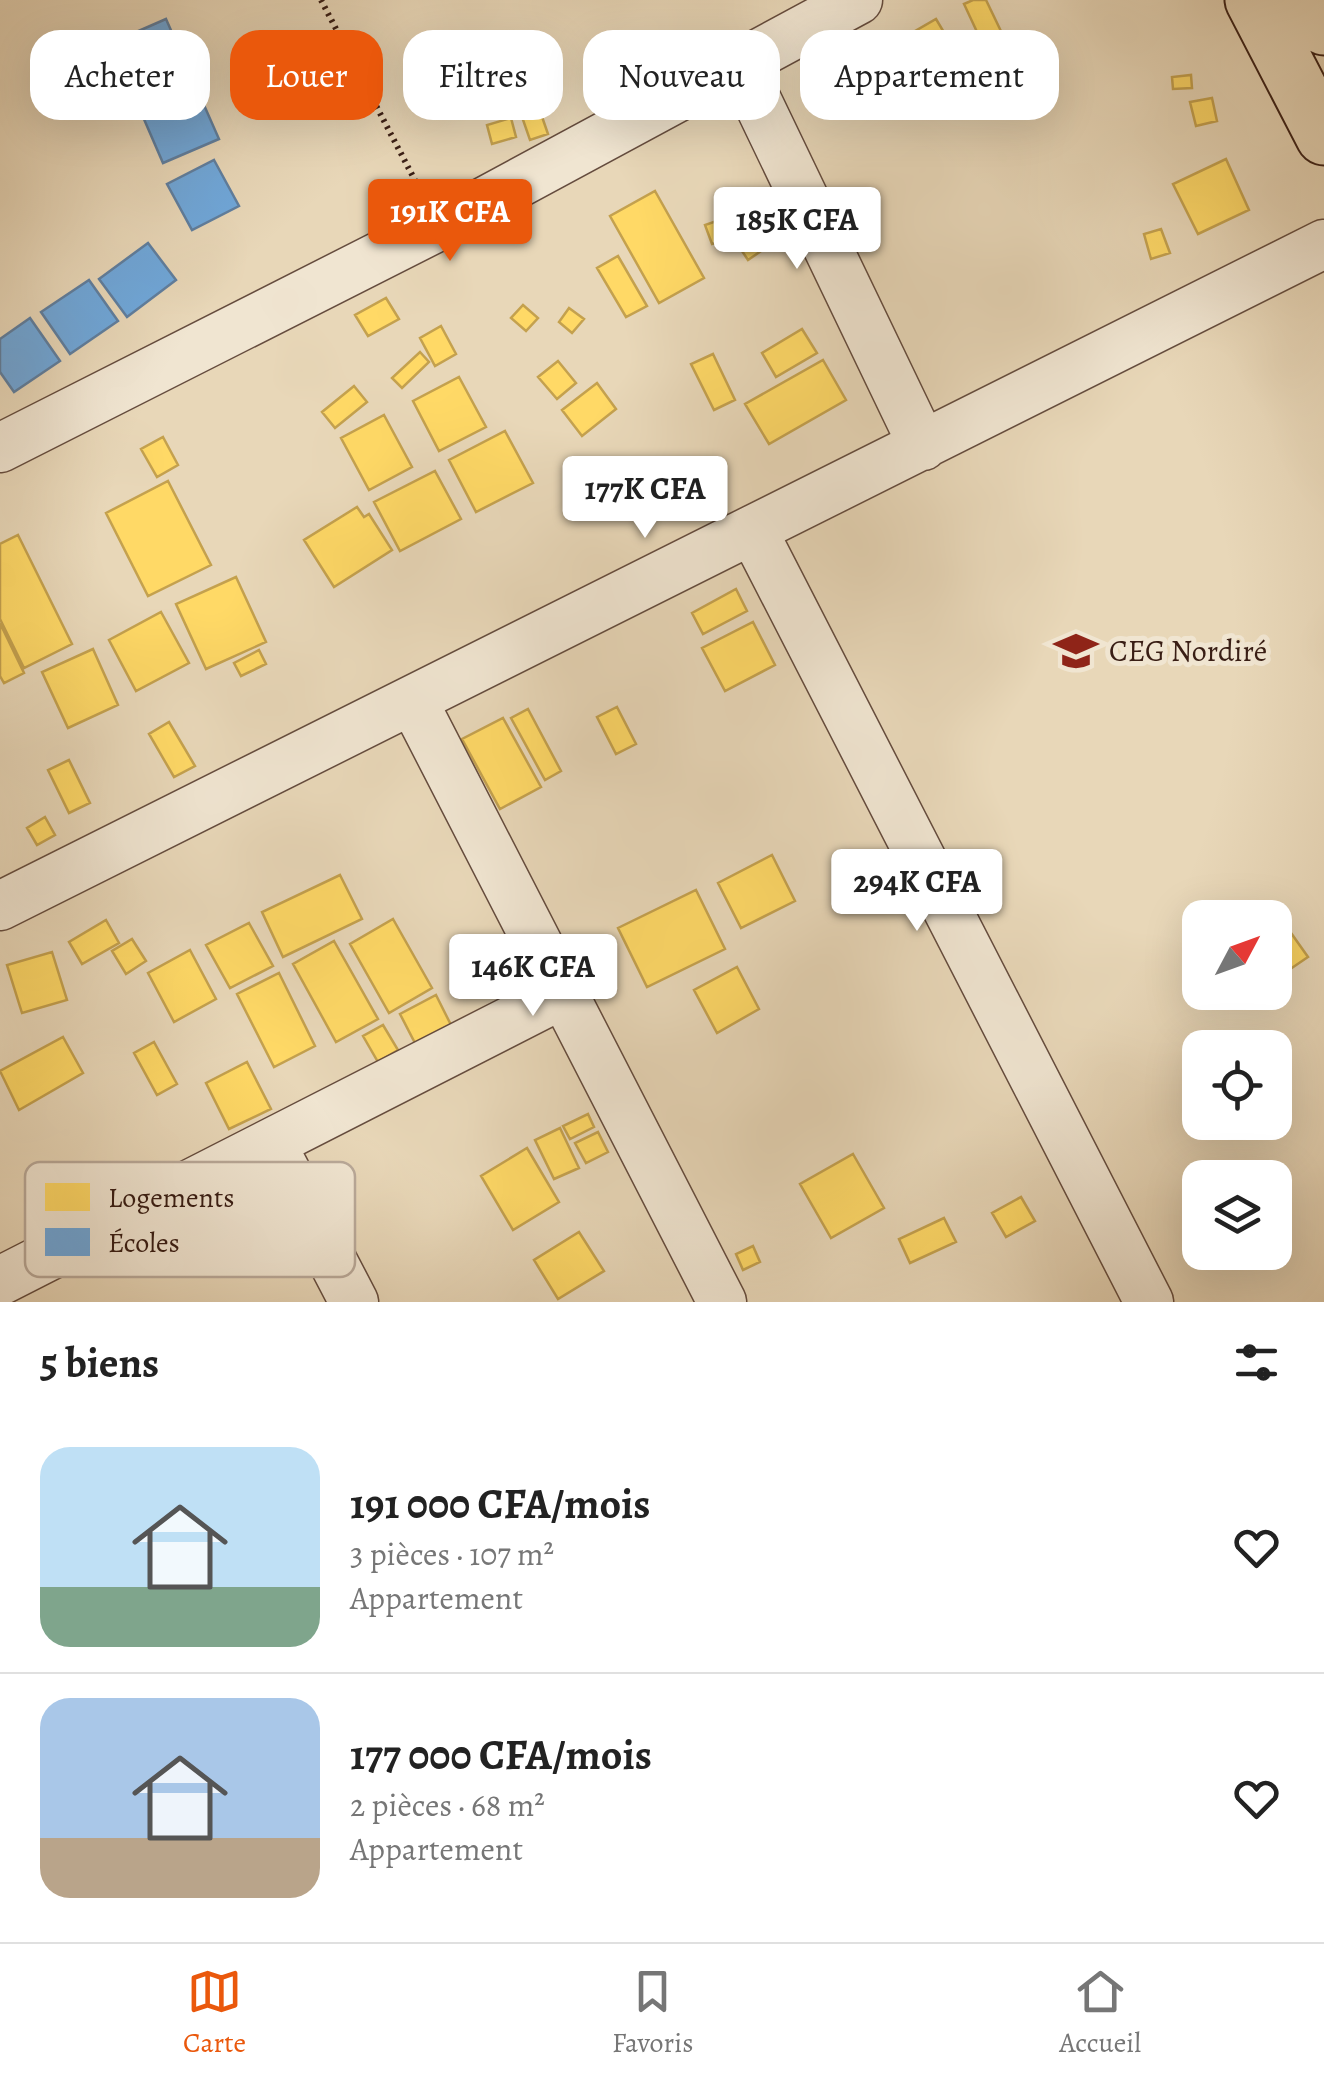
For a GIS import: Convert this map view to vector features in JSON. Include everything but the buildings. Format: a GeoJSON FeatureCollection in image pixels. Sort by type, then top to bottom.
{"type":"FeatureCollection","features":[{"type":"Feature","properties":{"kind":"highway"},"geometry":{"type":"LineString","coordinates":[[1252,0],[1324,137]]}},
{"type":"Feature","properties":{"kind":"highway"},"geometry":{"type":"LineString","coordinates":[[1310,0],[1324,27]]}},
{"type":"Feature","properties":{"kind":"street"},"geometry":{"type":"LineString","coordinates":[[780,43],[858,0]]}},
{"type":"Feature","properties":{"kind":"street"},"geometry":{"type":"LineString","coordinates":[[0,448],[439,226],[637,120]]}},
{"type":"Feature","properties":{"kind":"street"},"geometry":{"type":"LineString","coordinates":[[767,120],[924,446]]}},
{"type":"Feature","properties":{"kind":"street"},"geometry":{"type":"LineString","coordinates":[[0,906],[1324,244]]}},
{"type":"Feature","properties":{"kind":"street"},"geometry":{"type":"LineString","coordinates":[[753,531],[1149,1302]]}},
{"type":"Feature","properties":{"kind":"street"},"geometry":{"type":"LineString","coordinates":[[413,700],[722,1302]]}},
{"type":"Feature","properties":{"kind":"street"},"geometry":{"type":"LineString","coordinates":[[234,1162],[564,994]]}},
{"type":"Feature","properties":{"kind":"street"},"geometry":{"type":"LineString","coordinates":[[271,1143],[281,1162]]}},
{"type":"Feature","properties":{"kind":"street"},"geometry":{"type":"LineString","coordinates":[[0,1281],[25,1268]]}},
{"type":"Feature","properties":{"kind":"street"},"geometry":{"type":"LineString","coordinates":[[341,1277],[354,1302]]}},
{"type":"Feature","properties":{"kind":"path"},"geometry":{"type":"LineString","coordinates":[[321,0],[439,226]]}},
{"type":"Feature","properties":{"kind":"place","name":"CEG Nordiré"},"geometry":{"type":"Point","coordinates":[1076,651]}}]}
